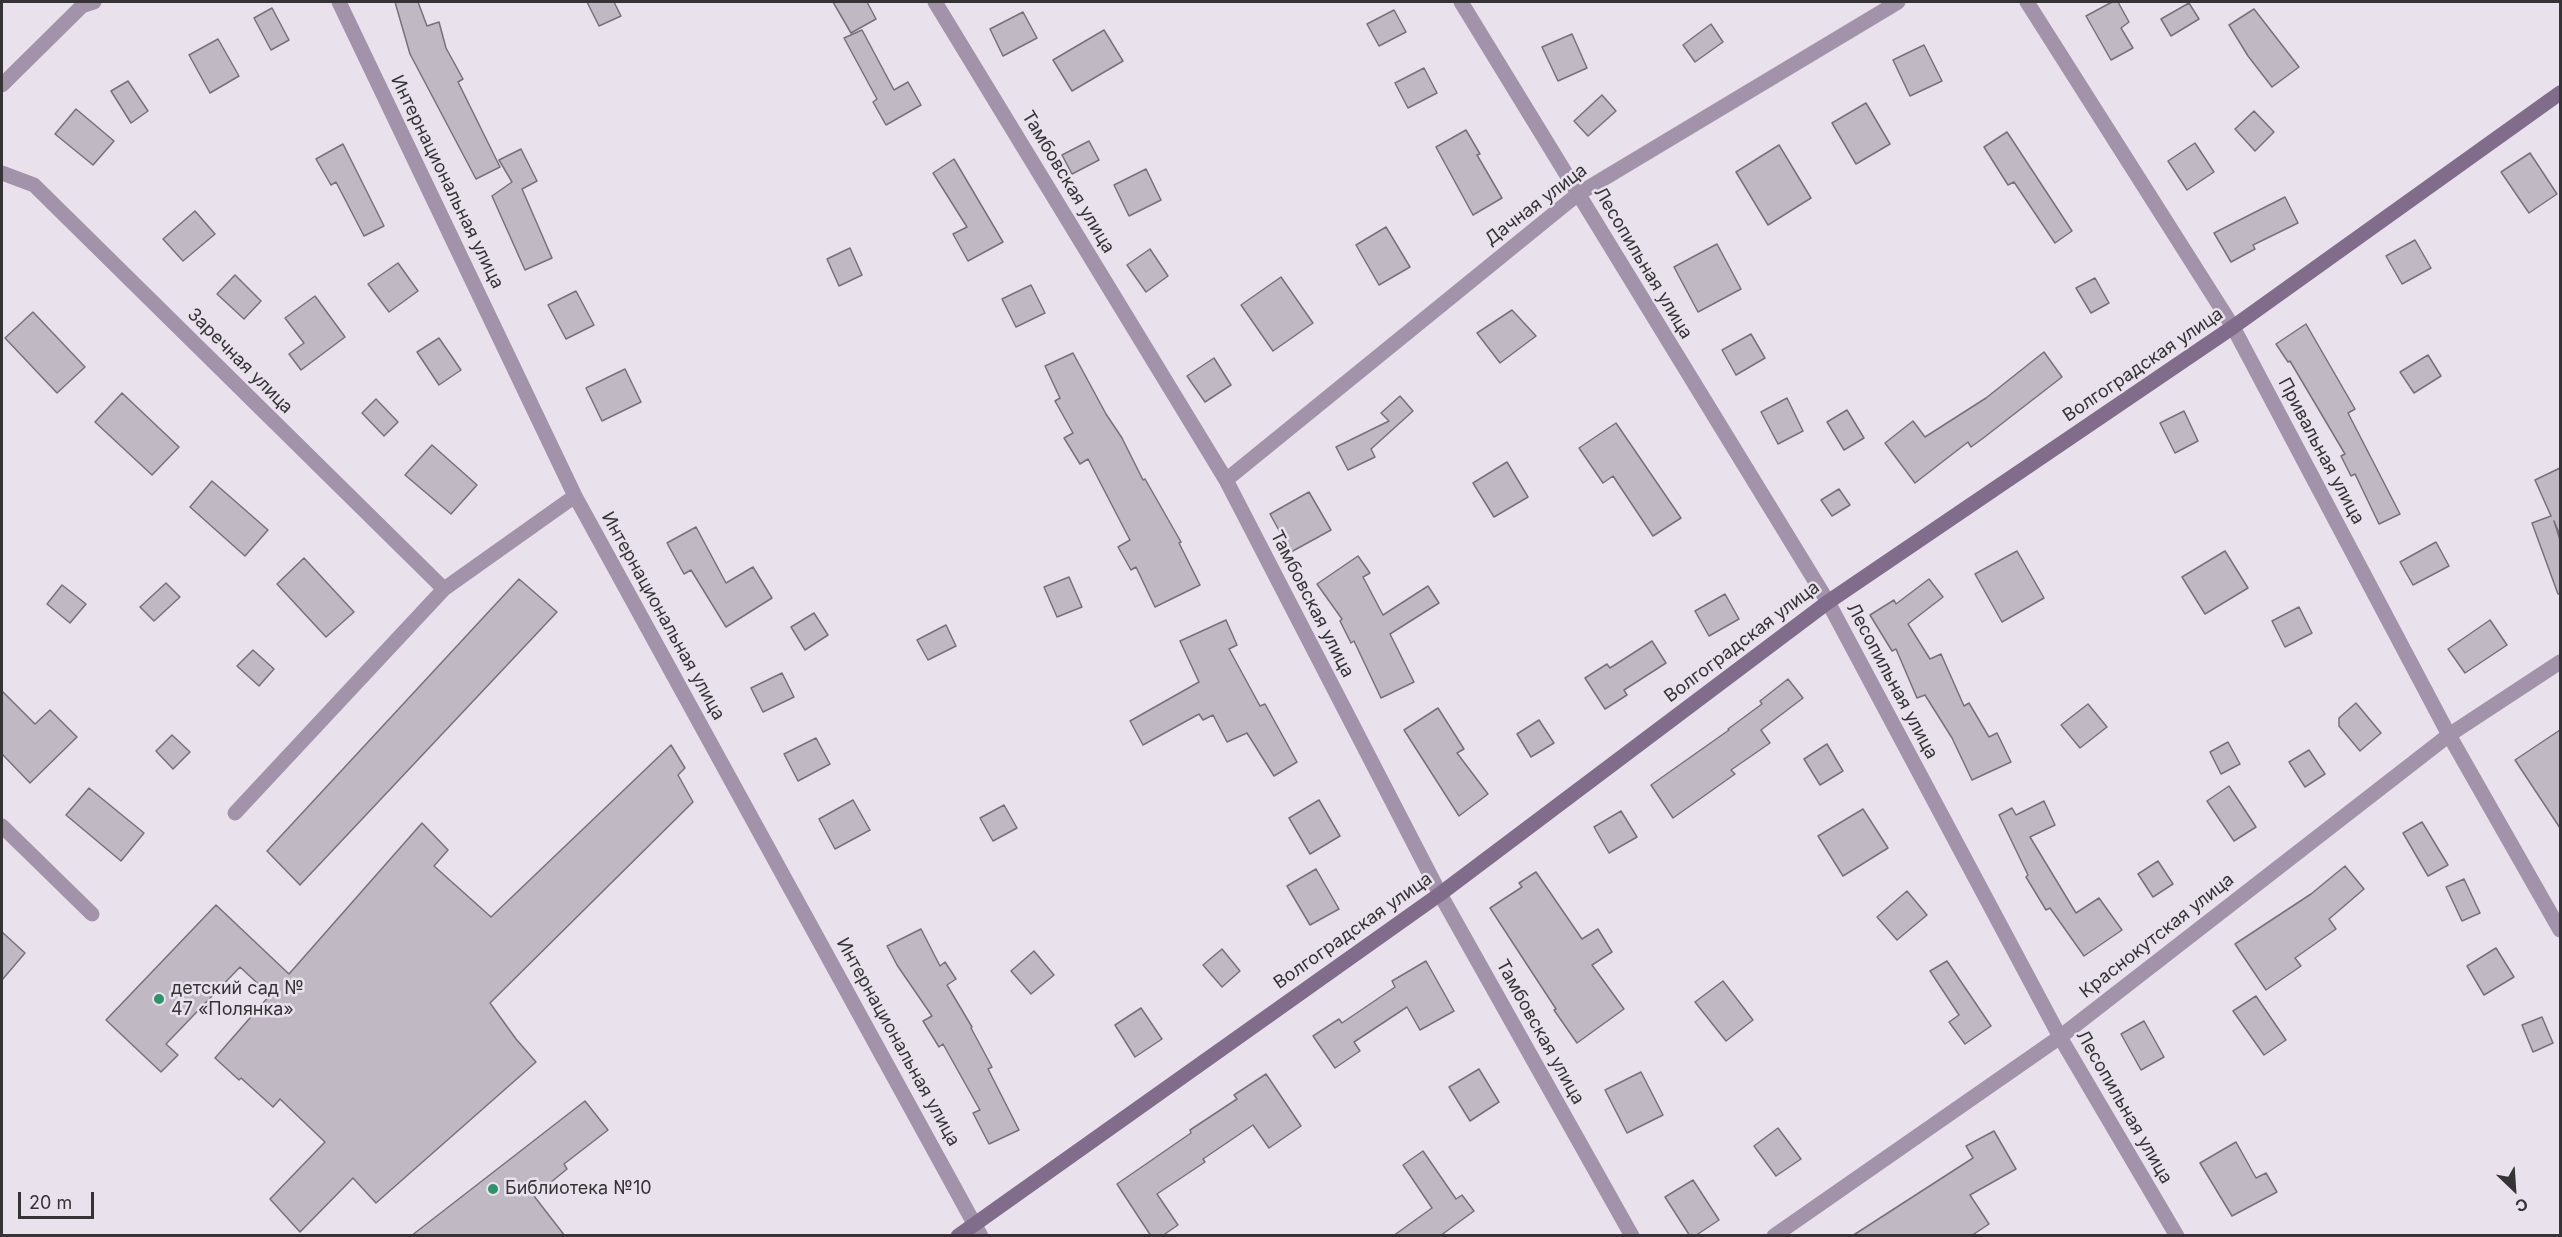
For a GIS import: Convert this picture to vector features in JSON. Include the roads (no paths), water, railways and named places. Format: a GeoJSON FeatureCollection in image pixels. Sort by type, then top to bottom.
{"type":"FeatureCollection","features":[{"type":"Feature","properties":{"kind":"street"},"geometry":{"type":"LineString","coordinates":[[2,85],[82,6],[94,2]]}},
{"type":"Feature","properties":{"kind":"street","name":"Интернациональная улица"},"geometry":{"type":"LineString","coordinates":[[339,2],[575,496],[978,1229]]}},
{"type":"Feature","properties":{"kind":"street","name":"Тамбовская улица"},"geometry":{"type":"LineString","coordinates":[[935,2],[1226,480],[1440,894],[1632,1236]]}},
{"type":"Feature","properties":{"kind":"street","name":"Лесопильная улица"},"geometry":{"type":"LineString","coordinates":[[1461,2],[1828,602],[2060,1037],[2176,1236]]}},
{"type":"Feature","properties":{"kind":"street","name":"Дачная улица"},"geometry":{"type":"LineString","coordinates":[[1226,480],[1578,194],[1898,2]]}},
{"type":"Feature","properties":{"kind":"street","name":"Привальная улица"},"geometry":{"type":"LineString","coordinates":[[2027,2],[2233,327],[2449,735],[2560,930]]}},
{"type":"Feature","properties":{"kind":"street","name":"Волгоградская улица"},"geometry":{"type":"LineString","coordinates":[[958,1236],[978,1229],[1440,894],[1828,602],[2233,327],[2560,93]]}},
{"type":"Feature","properties":{"kind":"street","name":"Заречная улица"},"geometry":{"type":"LineString","coordinates":[[2,173],[34,185],[444,589]]}},
{"type":"Feature","properties":{"kind":"street"},"geometry":{"type":"LineString","coordinates":[[235,813],[444,589],[575,496]]}},
{"type":"Feature","properties":{"kind":"street","name":"Краснокутская улица"},"geometry":{"type":"LineString","coordinates":[[1774,1236],[2060,1037],[2449,735],[2560,662]]}},
{"type":"Feature","properties":{"kind":"street"},"geometry":{"type":"LineString","coordinates":[[2,826],[92,914]]}},
{"type":"Feature","properties":{"kind":"place","name":"детский сад № 47 «Полянка»"},"geometry":{"type":"Point","coordinates":[159,999]}},
{"type":"Feature","properties":{"kind":"place","name":"Библиотека №10"},"geometry":{"type":"Point","coordinates":[493,1189]}}]}
